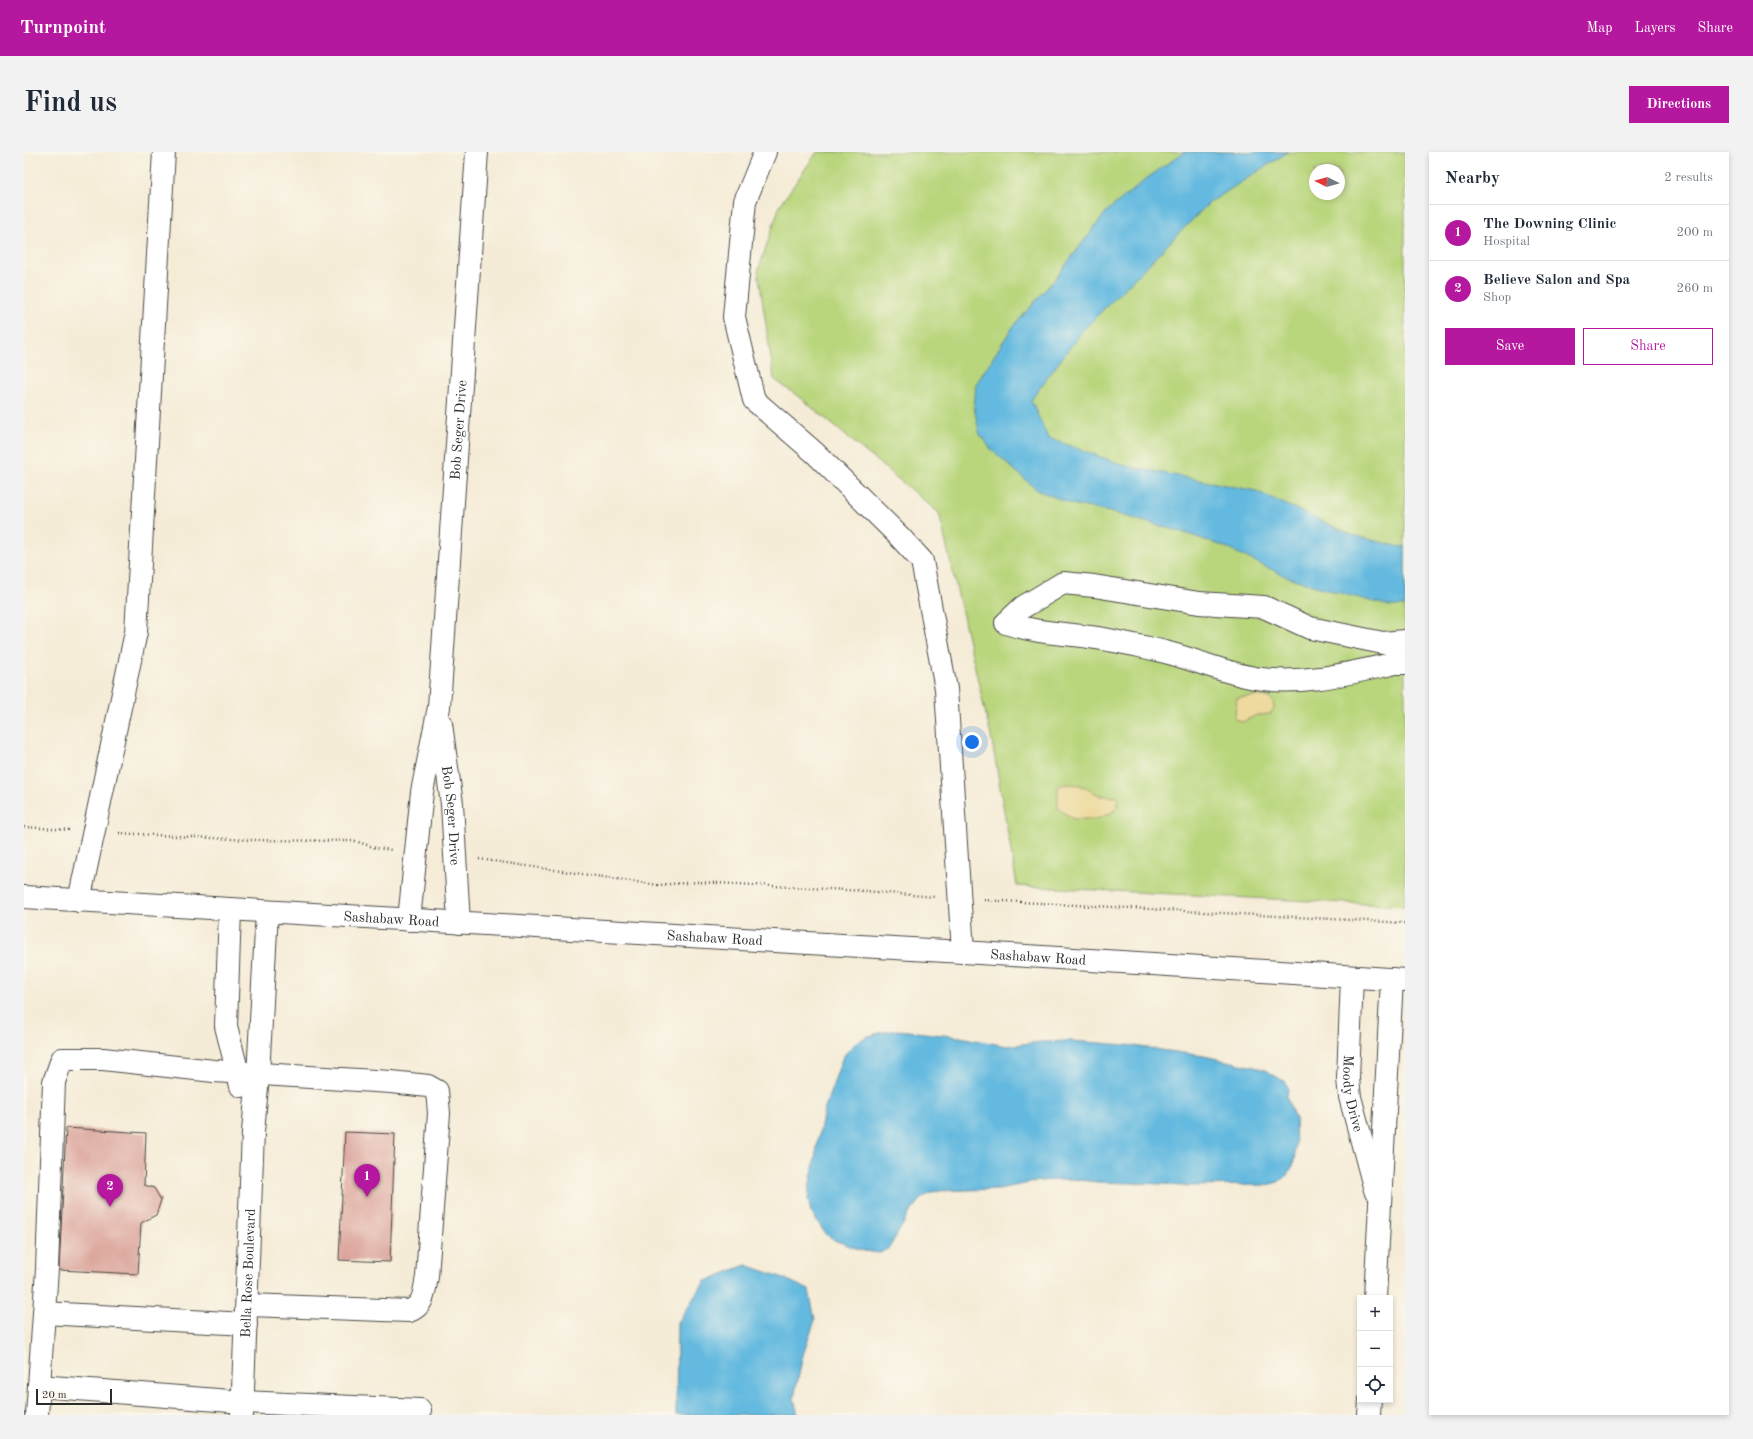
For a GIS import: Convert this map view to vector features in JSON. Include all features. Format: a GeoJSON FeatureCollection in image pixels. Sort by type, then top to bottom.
{"type":"FeatureCollection","features":[{"type":"Feature","properties":{"kind":"main road"},"geometry":{"type":"LineString","coordinates":[[80,901],[136,632],[164,152]]}},
{"type":"Feature","properties":{"kind":"main road","name":"Bob Seger Drive"},"geometry":{"type":"LineString","coordinates":[[409,920],[422,792],[439,707],[477,152]]}},
{"type":"Feature","properties":{"kind":"main road"},"geometry":{"type":"LineString","coordinates":[[765,152],[746,201],[734,317],[754,400],[815,453],[898,535],[922,561],[946,689],[963,952]]}},
{"type":"Feature","properties":{"kind":"main road"},"geometry":{"type":"LineString","coordinates":[[1405,642],[1383,643],[1310,628],[1264,607],[1199,603],[1094,586],[1063,584],[1023,607],[1006,623],[1047,633],[1112,640],[1176,655],[1220,671],[1256,678],[1295,680],[1335,676],[1396,663],[1405,663]]}},
{"type":"Feature","properties":{"kind":"main road","name":"Bob Seger Drive"},"geometry":{"type":"LineString","coordinates":[[439,707],[452,804],[459,923]]}},
{"type":"Feature","properties":{"kind":"main road","name":"Sashabaw Road"},"geometry":{"type":"LineString","coordinates":[[24,897],[1399,979]]}},
{"type":"Feature","properties":{"kind":"main road","name":"Bella Rose Boulevard"},"geometry":{"type":"LineString","coordinates":[[230,910],[226,1026],[248,1074]]}},
{"type":"Feature","properties":{"kind":"main road","name":"Bella Rose Boulevard"},"geometry":{"type":"LineString","coordinates":[[242,1408],[254,1132],[248,1074],[267,912]]}},
{"type":"Feature","properties":{"kind":"main road","name":"Moody Drive"},"geometry":{"type":"LineString","coordinates":[[1352,977],[1348,1079],[1350,1097],[1380,1207]]}},
{"type":"Feature","properties":{"kind":"main road","name":"Moody Drive"},"geometry":{"type":"LineString","coordinates":[[1375,1295],[1380,1207],[1399,979]]}},
{"type":"Feature","properties":{"kind":"main road"},"geometry":{"type":"LineString","coordinates":[[37,1415],[44,1313],[54,1082],[62,1059],[103,1059],[248,1074],[428,1086],[437,1091],[439,1113],[427,1277],[421,1302],[416,1308],[409,1311],[246,1315],[44,1313]]}},
{"type":"Feature","properties":{"kind":"main road"},"geometry":{"type":"LineString","coordinates":[[39,1386],[242,1408],[420,1410]]}},
{"type":"Feature","properties":{"kind":"main road"},"geometry":{"type":"LineString","coordinates":[[1369,1415],[1370,1403]]}},
{"type":"Feature","properties":{"kind":"path"},"geometry":{"type":"LineString","coordinates":[[24,827],[250,840],[355,841],[376,848],[416,852]]}},
{"type":"Feature","properties":{"kind":"path"},"geometry":{"type":"LineString","coordinates":[[455,857],[658,884],[698,882],[1405,923]]}},
{"type":"Feature","properties":{"kind":"green space"},"geometry":{"type":"Polygon","coordinates":[[[817,152],[1405,152],[1405,906],[1017,886],[992,741],[939,513],[803,400],[774,379],[758,271],[780,205],[817,152]]]}},
{"type":"Feature","properties":{"kind":"sand"},"geometry":{"type":"Polygon","coordinates":[[[1254,696],[1264,697],[1272,701],[1274,708],[1270,714],[1257,715],[1242,722],[1235,719],[1237,698],[1254,696]]]}},
{"type":"Feature","properties":{"kind":"sand"},"geometry":{"type":"Polygon","coordinates":[[[1060,785],[1080,785],[1101,796],[1117,797],[1118,807],[1111,813],[1097,819],[1074,819],[1058,809],[1058,789],[1060,785]]]}},
{"type":"Feature","properties":{"kind":"water"},"geometry":{"type":"Polygon","coordinates":[[[1184,152],[1288,152],[1209,203],[1082,331],[1031,400],[1048,438],[1126,466],[1256,491],[1352,535],[1400,547],[1405,546],[1405,606],[1390,606],[1325,589],[1285,576],[1223,546],[1182,532],[1110,512],[1072,504],[1037,490],[992,450],[980,435],[974,408],[976,384],[1012,328],[1055,279],[1107,211],[1146,179],[1184,152]]]}},
{"type":"Feature","properties":{"kind":"water"},"geometry":{"type":"Polygon","coordinates":[[[898,1030],[960,1037],[1006,1046],[1040,1042],[1071,1041],[1126,1045],[1204,1056],[1263,1069],[1284,1081],[1288,1087],[1287,1098],[1295,1119],[1296,1148],[1293,1166],[1288,1175],[1278,1182],[1267,1185],[1180,1186],[1165,1184],[1097,1182],[1073,1179],[1040,1181],[998,1189],[935,1191],[923,1197],[909,1214],[889,1248],[880,1253],[864,1251],[834,1240],[825,1233],[811,1212],[808,1199],[809,1189],[824,1110],[842,1059],[858,1041],[877,1034],[898,1030]]]}},
{"type":"Feature","properties":{"kind":"water"},"geometry":{"type":"Polygon","coordinates":[[[746,1265],[781,1277],[809,1290],[815,1320],[803,1355],[794,1398],[798,1415],[676,1415],[677,1323],[705,1281],[746,1265]]]}},
{"type":"Feature","properties":{"kind":"building"},"geometry":{"type":"Polygon","coordinates":[[[66,1128],[146,1133],[144,1185],[154,1188],[161,1200],[156,1215],[141,1223],[138,1274],[59,1270],[66,1128]]]}},
{"type":"Feature","properties":{"kind":"building"},"geometry":{"type":"Polygon","coordinates":[[[345,1132],[395,1134],[390,1262],[339,1260],[345,1132]]]}},
{"type":"Feature","properties":{"kind":"place","name":"The Downing Clinic"},"geometry":{"type":"Point","coordinates":[367,1197]}},
{"type":"Feature","properties":{"kind":"place","name":"Believe Salon and Spa"},"geometry":{"type":"Point","coordinates":[110,1207]}}]}
